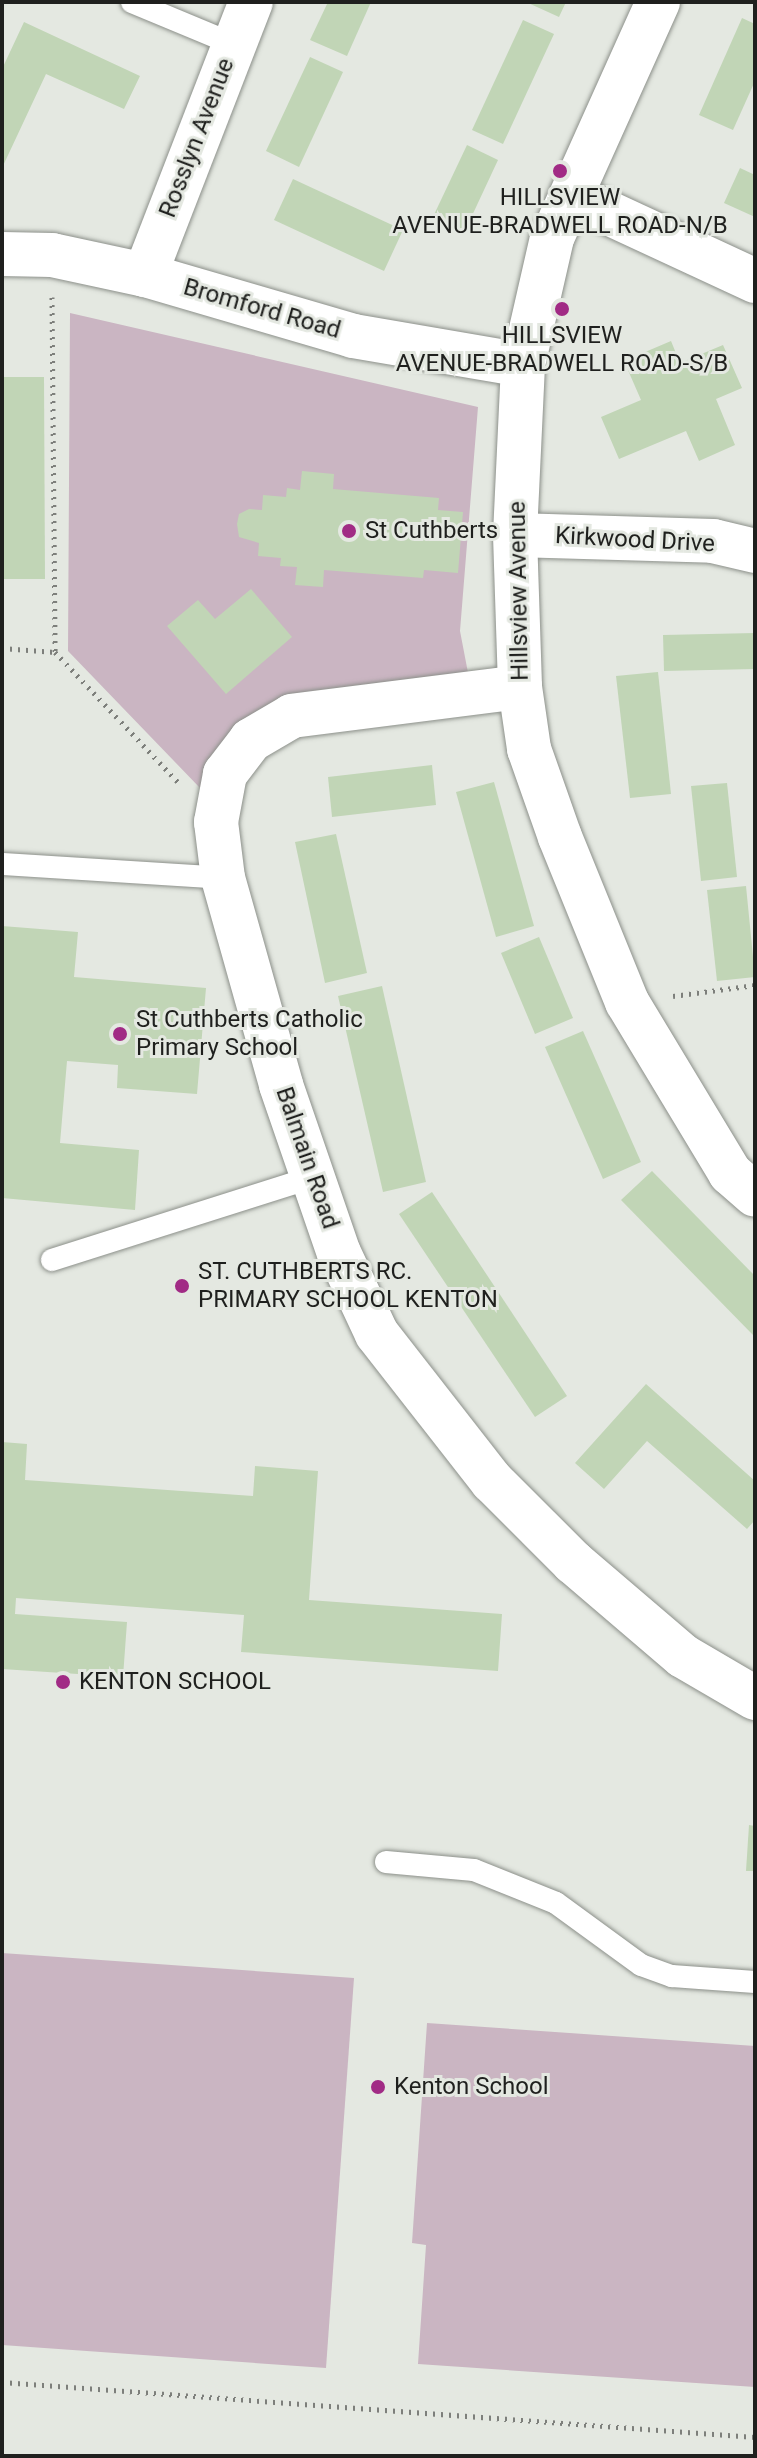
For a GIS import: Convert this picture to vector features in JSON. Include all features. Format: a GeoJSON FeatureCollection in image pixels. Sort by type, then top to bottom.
{"type":"FeatureCollection","features":[{"type":"Feature","properties":{"kind":"street","name":"Rosslyn Avenue"},"geometry":{"type":"LineString","coordinates":[[145,275],[251,2]]}},
{"type":"Feature","properties":{"kind":"street","name":"Hillsview Avenue"},"geometry":{"type":"LineString","coordinates":[[658,2],[552,238],[523,365],[515,535],[520,687],[529,749],[627,1002],[730,1173],[755,1195]]}},
{"type":"Feature","properties":{"kind":"street"},"geometry":{"type":"LineString","coordinates":[[572,196],[755,281]]}},
{"type":"Feature","properties":{"kind":"street","name":"Bromford Road"},"geometry":{"type":"LineString","coordinates":[[2,254],[52,255],[145,275],[353,336],[523,365]]}},
{"type":"Feature","properties":{"kind":"street","name":"Kirkwood Drive"},"geometry":{"type":"LineString","coordinates":[[515,535],[713,541],[755,551]]}},
{"type":"Feature","properties":{"kind":"street","name":"Balmain Road"},"geometry":{"type":"LineString","coordinates":[[520,687],[292,716],[251,740],[225,774],[216,822],[223,878],[313,1177],[339,1253],[377,1334],[492,1481],[573,1562],[683,1656],[755,1698]]}},
{"type":"Feature","properties":{"kind":"lane"},"geometry":{"type":"LineString","coordinates":[[132,2],[233,44]]}},
{"type":"Feature","properties":{"kind":"lane"},"geometry":{"type":"LineString","coordinates":[[2,864],[223,878]]}},
{"type":"Feature","properties":{"kind":"lane"},"geometry":{"type":"LineString","coordinates":[[52,1260],[313,1177]]}},
{"type":"Feature","properties":{"kind":"lane"},"geometry":{"type":"LineString","coordinates":[[386,1862],[474,1870],[556,1903],[641,1965],[672,1976],[755,1982]]}},
{"type":"Feature","properties":{"kind":"path"},"geometry":{"type":"LineString","coordinates":[[52,255],[55,652]]}},
{"type":"Feature","properties":{"kind":"path"},"geometry":{"type":"LineString","coordinates":[[2,648],[55,652],[216,822]]}},
{"type":"Feature","properties":{"kind":"path"},"geometry":{"type":"LineString","coordinates":[[627,1002],[755,985]]}},
{"type":"Feature","properties":{"kind":"path"},"geometry":{"type":"LineString","coordinates":[[2,2382],[755,2437]]}},
{"type":"Feature","properties":{"kind":"shaded area"},"geometry":{"type":"Polygon","coordinates":[[[70,313],[478,407],[460,631],[469,678],[281,700],[201,789],[68,651],[70,313]]]}},
{"type":"Feature","properties":{"kind":"shaded area"},"geometry":{"type":"Polygon","coordinates":[[[2,1953],[354,1978],[326,2368],[2,2345],[2,1953]]]}},
{"type":"Feature","properties":{"kind":"shaded area"},"geometry":{"type":"Polygon","coordinates":[[[427,2023],[755,2046],[755,2387],[418,2364],[426,2245],[412,2243],[427,2023]]]}},
{"type":"Feature","properties":{"kind":"building"},"geometry":{"type":"Polygon","coordinates":[[[328,2],[371,2],[347,56],[310,40],[328,2]]]}},
{"type":"Feature","properties":{"kind":"building"},"geometry":{"type":"Polygon","coordinates":[[[526,2],[566,2],[559,17],[526,2]]]}},
{"type":"Feature","properties":{"kind":"building"},"geometry":{"type":"Polygon","coordinates":[[[742,18],[755,24],[755,81],[733,130],[699,115],[742,18]]]}},
{"type":"Feature","properties":{"kind":"building"},"geometry":{"type":"Polygon","coordinates":[[[523,20],[554,34],[503,144],[472,130],[523,20]]]}},
{"type":"Feature","properties":{"kind":"building"},"geometry":{"type":"Polygon","coordinates":[[[24,22],[140,76],[124,109],[46,74],[2,168],[2,69],[24,22]]]}},
{"type":"Feature","properties":{"kind":"building"},"geometry":{"type":"Polygon","coordinates":[[[310,57],[343,72],[299,167],[266,151],[310,57]]]}},
{"type":"Feature","properties":{"kind":"building"},"geometry":{"type":"Polygon","coordinates":[[[467,145],[498,160],[463,235],[431,221],[467,145]]]}},
{"type":"Feature","properties":{"kind":"building"},"geometry":{"type":"Polygon","coordinates":[[[740,168],[755,175],[755,217],[724,203],[740,168]]]}},
{"type":"Feature","properties":{"kind":"building"},"geometry":{"type":"Polygon","coordinates":[[[293,179],[403,230],[384,271],[274,220],[293,179]]]}},
{"type":"Feature","properties":{"kind":"building"},"geometry":{"type":"Polygon","coordinates":[[[671,341],[680,363],[723,345],[742,388],[716,399],[735,445],[699,461],[686,431],[619,459],[601,417],[641,400],[624,361],[671,341]]]}},
{"type":"Feature","properties":{"kind":"building"},"geometry":{"type":"Polygon","coordinates":[[[2,377],[44,377],[45,579],[2,579],[2,377]]]}},
{"type":"Feature","properties":{"kind":"building","name":"St Cuthberts"},"geometry":{"type":"Polygon","coordinates":[[[302,471],[334,474],[333,489],[439,498],[438,510],[463,512],[458,573],[424,570],[423,578],[324,570],[323,587],[295,585],[297,567],[280,566],[281,558],[258,556],[259,543],[239,537],[237,524],[239,514],[249,509],[262,510],[263,495],[286,497],[287,488],[300,490],[302,471]]]}},
{"type":"Feature","properties":{"kind":"building"},"geometry":{"type":"Polygon","coordinates":[[[251,589],[292,637],[226,694],[167,626],[198,600],[215,619],[251,589]]]}},
{"type":"Feature","properties":{"kind":"building"},"geometry":{"type":"Polygon","coordinates":[[[755,633],[755,669],[664,671],[663,635],[755,633]]]}},
{"type":"Feature","properties":{"kind":"building"},"geometry":{"type":"Polygon","coordinates":[[[658,672],[671,794],[630,798],[616,676],[658,672]]]}},
{"type":"Feature","properties":{"kind":"building"},"geometry":{"type":"Polygon","coordinates":[[[432,765],[436,805],[332,817],[328,777],[432,765]]]}},
{"type":"Feature","properties":{"kind":"building"},"geometry":{"type":"Polygon","coordinates":[[[494,782],[534,926],[496,937],[456,792],[494,782]]]}},
{"type":"Feature","properties":{"kind":"building"},"geometry":{"type":"Polygon","coordinates":[[[727,783],[737,877],[701,881],[691,786],[727,783]]]}},
{"type":"Feature","properties":{"kind":"building"},"geometry":{"type":"Polygon","coordinates":[[[336,834],[367,973],[325,983],[295,842],[336,834]]]}},
{"type":"Feature","properties":{"kind":"building"},"geometry":{"type":"Polygon","coordinates":[[[746,886],[755,977],[717,981],[707,890],[746,886]]]}},
{"type":"Feature","properties":{"kind":"building"},"geometry":{"type":"Polygon","coordinates":[[[2,926],[78,932],[74,977],[206,988],[197,1094],[117,1088],[118,1065],[67,1061],[60,1143],[139,1150],[135,1210],[2,1198],[2,926]]]}},
{"type":"Feature","properties":{"kind":"building"},"geometry":{"type":"Polygon","coordinates":[[[539,937],[573,1018],[535,1034],[501,953],[539,937]]]}},
{"type":"Feature","properties":{"kind":"building"},"geometry":{"type":"Polygon","coordinates":[[[382,986],[426,1182],[383,1192],[338,996],[382,986]]]}},
{"type":"Feature","properties":{"kind":"building"},"geometry":{"type":"Polygon","coordinates":[[[583,1031],[641,1162],[603,1179],[545,1047],[583,1031]]]}},
{"type":"Feature","properties":{"kind":"building"},"geometry":{"type":"Polygon","coordinates":[[[652,1171],[755,1276],[753,1335],[621,1200],[652,1171]]]}},
{"type":"Feature","properties":{"kind":"building"},"geometry":{"type":"Polygon","coordinates":[[[432,1192],[567,1396],[535,1417],[399,1214],[432,1192]]]}},
{"type":"Feature","properties":{"kind":"building"},"geometry":{"type":"Polygon","coordinates":[[[646,1384],[755,1481],[755,1520],[747,1529],[647,1441],[604,1489],[575,1463],[646,1384]]]}},
{"type":"Feature","properties":{"kind":"building"},"geometry":{"type":"Polygon","coordinates":[[[2,1442],[27,1444],[25,1480],[253,1496],[255,1466],[318,1471],[309,1600],[502,1614],[498,1671],[241,1652],[244,1615],[16,1598],[15,1614],[127,1622],[123,1677],[2,1669],[2,1442]]]}},
{"type":"Feature","properties":{"kind":"building"},"geometry":{"type":"Polygon","coordinates":[[[749,1825],[755,1826],[755,1871],[746,1871],[749,1825]]]}},
{"type":"Feature","properties":{"kind":"place","name":"HILLSVIEW AVENUE-BRADWELL ROAD-N/B"},"geometry":{"type":"Point","coordinates":[560,171]}},
{"type":"Feature","properties":{"kind":"place","name":"HILLSVIEW AVENUE-BRADWELL ROAD-S/B"},"geometry":{"type":"Point","coordinates":[562,309]}},
{"type":"Feature","properties":{"kind":"place","name":"St Cuthberts"},"geometry":{"type":"Point","coordinates":[349,531]}},
{"type":"Feature","properties":{"kind":"place","name":"St Cuthberts Catholic Primary School"},"geometry":{"type":"Point","coordinates":[120,1034]}},
{"type":"Feature","properties":{"kind":"place","name":"ST. CUTHBERTS RC. PRIMARY SCHOOL KENTON"},"geometry":{"type":"Point","coordinates":[182,1286]}},
{"type":"Feature","properties":{"kind":"place","name":"KENTON SCHOOL"},"geometry":{"type":"Point","coordinates":[63,1682]}},
{"type":"Feature","properties":{"kind":"place","name":"Kenton School"},"geometry":{"type":"Point","coordinates":[378,2087]}}]}
